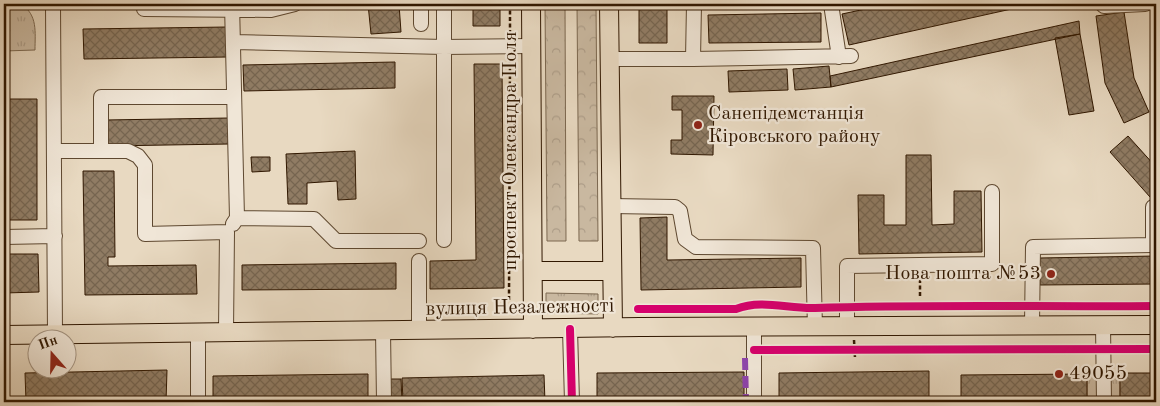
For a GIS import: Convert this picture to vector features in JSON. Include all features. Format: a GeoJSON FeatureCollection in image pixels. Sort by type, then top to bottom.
{"type":"FeatureCollection","features":[{"type":"Feature","properties":{"kind":"main road","name":"проспект Олександра Поля"},"geometry":{"type":"LineString","coordinates":[[531,4],[533,329]]}},
{"type":"Feature","properties":{"kind":"main road"},"geometry":{"type":"LineString","coordinates":[[609,4],[612,328]]}},
{"type":"Feature","properties":{"kind":"main road"},"geometry":{"type":"LineString","coordinates":[[533,271],[612,271]]}},
{"type":"Feature","properties":{"kind":"main road","name":"вулиця Незалежності"},"geometry":{"type":"LineString","coordinates":[[78,334],[1156,325]]}},
{"type":"Feature","properties":{"kind":"main road","name":"вулиця Незалежності"},"geometry":{"type":"LineString","coordinates":[[4,334],[28,334]]}},
{"type":"Feature","properties":{"kind":"street"},"geometry":{"type":"LineString","coordinates":[[53,4],[55,328]]}},
{"type":"Feature","properties":{"kind":"street"},"geometry":{"type":"LineString","coordinates":[[144,9],[232,6],[271,10],[295,4]]}},
{"type":"Feature","properties":{"kind":"street"},"geometry":{"type":"LineString","coordinates":[[421,4],[421,24]]}},
{"type":"Feature","properties":{"kind":"street"},"geometry":{"type":"LineString","coordinates":[[444,4],[444,240]]}},
{"type":"Feature","properties":{"kind":"street"},"geometry":{"type":"LineString","coordinates":[[694,4],[694,58]]}},
{"type":"Feature","properties":{"kind":"street"},"geometry":{"type":"LineString","coordinates":[[609,59],[845,56],[831,4]]}},
{"type":"Feature","properties":{"kind":"street"},"geometry":{"type":"LineString","coordinates":[[1102,4],[1104,6],[1145,4]]}},
{"type":"Feature","properties":{"kind":"street"},"geometry":{"type":"LineString","coordinates":[[226,331],[227,232],[237,218],[232,6]]}},
{"type":"Feature","properties":{"kind":"street"},"geometry":{"type":"LineString","coordinates":[[233,42],[444,47],[532,46]]}},
{"type":"Feature","properties":{"kind":"street"},"geometry":{"type":"LineString","coordinates":[[101,150],[101,98],[234,96]]}},
{"type":"Feature","properties":{"kind":"street"},"geometry":{"type":"LineString","coordinates":[[55,152],[128,151],[138,156],[145,166],[145,234],[227,232]]}},
{"type":"Feature","properties":{"kind":"street"},"geometry":{"type":"LineString","coordinates":[[847,326],[847,266],[992,264],[992,192]]}},
{"type":"Feature","properties":{"kind":"street"},"geometry":{"type":"LineString","coordinates":[[611,206],[674,207],[680,211],[685,239],[696,247],[813,248],[815,328]]}},
{"type":"Feature","properties":{"kind":"street"},"geometry":{"type":"LineString","coordinates":[[1032,325],[1033,247],[1152,245],[1153,207],[1156,207]]}},
{"type":"Feature","properties":{"kind":"street"},"geometry":{"type":"LineString","coordinates":[[237,218],[314,219],[336,241],[419,241]]}},
{"type":"Feature","properties":{"kind":"street"},"geometry":{"type":"LineString","coordinates":[[4,237],[55,236]]}},
{"type":"Feature","properties":{"kind":"street"},"geometry":{"type":"LineString","coordinates":[[419,261],[419,331]]}},
{"type":"Feature","properties":{"kind":"street"},"geometry":{"type":"LineString","coordinates":[[1103,325],[1104,402]]}},
{"type":"Feature","properties":{"kind":"street"},"geometry":{"type":"LineString","coordinates":[[754,327],[754,402]]}},
{"type":"Feature","properties":{"kind":"street"},"geometry":{"type":"LineString","coordinates":[[570,329],[572,402]]}},
{"type":"Feature","properties":{"kind":"street"},"geometry":{"type":"LineString","coordinates":[[383,331],[384,402]]}},
{"type":"Feature","properties":{"kind":"street"},"geometry":{"type":"LineString","coordinates":[[198,332],[198,402]]}},
{"type":"Feature","properties":{"kind":"path"},"geometry":{"type":"LineString","coordinates":[[509,300],[510,4]]}},
{"type":"Feature","properties":{"kind":"path"},"geometry":{"type":"LineString","coordinates":[[914,306],[924,306]]}},
{"type":"Feature","properties":{"kind":"path"},"geometry":{"type":"LineString","coordinates":[[845,350],[864,350]]}},
{"type":"Feature","properties":{"kind":"green space"},"geometry":{"type":"Polygon","coordinates":[[[4,4],[21,4],[30,13],[35,30],[35,50],[4,51],[4,4]]]}},
{"type":"Feature","properties":{"kind":"green space"},"geometry":{"type":"Polygon","coordinates":[[[545,4],[565,4],[566,241],[547,241],[545,4]]]}},
{"type":"Feature","properties":{"kind":"green space"},"geometry":{"type":"Polygon","coordinates":[[[577,4],[596,4],[598,241],[579,241],[577,4]]]}},
{"type":"Feature","properties":{"kind":"green space"},"geometry":{"type":"Polygon","coordinates":[[[546,293],[598,294],[598,314],[546,313],[546,293]]]}},
{"type":"Feature","properties":{"kind":"green space"},"geometry":{"type":"Polygon","coordinates":[[[1120,373],[1120,402],[1087,402],[1087,374],[1120,373]]]}},
{"type":"Feature","properties":{"kind":"building"},"geometry":{"type":"Polygon","coordinates":[[[368,4],[399,4],[401,32],[371,34],[368,4]]]}},
{"type":"Feature","properties":{"kind":"building"},"geometry":{"type":"Polygon","coordinates":[[[473,4],[500,4],[500,26],[473,26],[473,4]]]}},
{"type":"Feature","properties":{"kind":"building"},"geometry":{"type":"Polygon","coordinates":[[[639,4],[667,4],[667,43],[639,43],[639,4]]]}},
{"type":"Feature","properties":{"kind":"building"},"geometry":{"type":"Polygon","coordinates":[[[889,4],[1025,4],[1025,6],[849,45],[842,14],[889,4]]]}},
{"type":"Feature","properties":{"kind":"building"},"geometry":{"type":"Polygon","coordinates":[[[1124,12],[1134,78],[1149,112],[1124,123],[1105,83],[1096,16],[1124,12]]]}},
{"type":"Feature","properties":{"kind":"building"},"geometry":{"type":"Polygon","coordinates":[[[821,13],[821,42],[709,43],[708,15],[821,13]]]}},
{"type":"Feature","properties":{"kind":"building"},"geometry":{"type":"Polygon","coordinates":[[[1079,21],[1080,34],[831,87],[830,76],[1079,21]]]}},
{"type":"Feature","properties":{"kind":"building"},"geometry":{"type":"Polygon","coordinates":[[[227,27],[228,57],[84,59],[83,29],[227,27]]]}},
{"type":"Feature","properties":{"kind":"building"},"geometry":{"type":"Polygon","coordinates":[[[1080,34],[1094,111],[1069,115],[1055,38],[1080,34]]]}},
{"type":"Feature","properties":{"kind":"building"},"geometry":{"type":"Polygon","coordinates":[[[395,62],[395,88],[244,91],[243,65],[395,62]]]}},
{"type":"Feature","properties":{"kind":"building"},"geometry":{"type":"Polygon","coordinates":[[[474,64],[502,64],[504,288],[430,289],[430,261],[476,260],[474,64]]]}},
{"type":"Feature","properties":{"kind":"building"},"geometry":{"type":"Polygon","coordinates":[[[829,66],[831,87],[795,90],[793,69],[829,66]]]}},
{"type":"Feature","properties":{"kind":"building"},"geometry":{"type":"Polygon","coordinates":[[[787,69],[788,90],[729,92],[728,71],[787,69]]]}},
{"type":"Feature","properties":{"kind":"building","name":"Санепідемстанція Кіровського району"},"geometry":{"type":"Polygon","coordinates":[[[672,96],[714,96],[713,155],[671,154],[671,140],[682,140],[682,110],[672,110],[672,96]]]}},
{"type":"Feature","properties":{"kind":"building"},"geometry":{"type":"Polygon","coordinates":[[[4,99],[37,99],[37,220],[4,220],[4,99]]]}},
{"type":"Feature","properties":{"kind":"building"},"geometry":{"type":"Polygon","coordinates":[[[229,118],[229,144],[106,146],[105,120],[229,118]]]}},
{"type":"Feature","properties":{"kind":"building"},"geometry":{"type":"Polygon","coordinates":[[[1128,136],[1156,167],[1156,191],[1150,197],[1110,152],[1128,136]]]}},
{"type":"Feature","properties":{"kind":"building"},"geometry":{"type":"Polygon","coordinates":[[[355,151],[356,199],[338,200],[337,181],[307,183],[307,204],[288,204],[286,154],[355,151]]]}},
{"type":"Feature","properties":{"kind":"building"},"geometry":{"type":"Polygon","coordinates":[[[906,155],[931,155],[932,225],[954,224],[954,191],[981,191],[982,252],[859,254],[858,195],[884,195],[884,225],[906,225],[906,155]]]}},
{"type":"Feature","properties":{"kind":"building"},"geometry":{"type":"Polygon","coordinates":[[[251,157],[270,157],[270,171],[252,172],[251,157]]]}},
{"type":"Feature","properties":{"kind":"building"},"geometry":{"type":"Polygon","coordinates":[[[83,171],[114,171],[115,257],[108,257],[108,266],[196,265],[197,294],[85,295],[83,171]]]}},
{"type":"Feature","properties":{"kind":"building"},"geometry":{"type":"Polygon","coordinates":[[[667,217],[667,260],[801,258],[801,287],[641,290],[640,218],[667,217]]]}},
{"type":"Feature","properties":{"kind":"building"},"geometry":{"type":"Polygon","coordinates":[[[4,254],[38,254],[39,292],[4,293],[4,254]]]}},
{"type":"Feature","properties":{"kind":"building"},"geometry":{"type":"Polygon","coordinates":[[[1156,256],[1156,284],[1040,285],[1039,258],[1156,256]]]}},
{"type":"Feature","properties":{"kind":"building"},"geometry":{"type":"Polygon","coordinates":[[[396,263],[396,289],[242,290],[242,265],[396,263]]]}},
{"type":"Feature","properties":{"kind":"building"},"geometry":{"type":"Polygon","coordinates":[[[167,370],[166,402],[26,402],[25,373],[28,373],[28,378],[78,378],[78,372],[167,370]]]}},
{"type":"Feature","properties":{"kind":"building"},"geometry":{"type":"Polygon","coordinates":[[[929,371],[929,397],[779,399],[779,373],[929,371]]]}},
{"type":"Feature","properties":{"kind":"building"},"geometry":{"type":"Polygon","coordinates":[[[744,372],[744,402],[597,402],[597,373],[744,372]]]}},
{"type":"Feature","properties":{"kind":"building"},"geometry":{"type":"Polygon","coordinates":[[[1120,373],[1156,373],[1156,402],[1120,402],[1120,373]]]}},
{"type":"Feature","properties":{"kind":"building"},"geometry":{"type":"Polygon","coordinates":[[[368,374],[368,402],[213,402],[213,376],[368,374]]]}},
{"type":"Feature","properties":{"kind":"building"},"geometry":{"type":"Polygon","coordinates":[[[1087,374],[1087,402],[961,402],[961,375],[1087,374]]]}},
{"type":"Feature","properties":{"kind":"building"},"geometry":{"type":"Polygon","coordinates":[[[544,375],[545,402],[403,402],[402,378],[544,375]]]}},
{"type":"Feature","properties":{"kind":"building"},"geometry":{"type":"Polygon","coordinates":[[[386,379],[401,379],[402,402],[387,402],[386,379]]]}},
{"type":"Feature","properties":{"kind":"marked path"},"geometry":{"type":"LineString","coordinates":[[745,358],[746,402]]}},
{"type":"Feature","properties":{"kind":"cycle path"},"geometry":{"type":"LineString","coordinates":[[638,309],[736,309],[756,305],[805,308],[1156,306]]}},
{"type":"Feature","properties":{"kind":"cycle path"},"geometry":{"type":"LineString","coordinates":[[570,329],[572,402]]}},
{"type":"Feature","properties":{"kind":"cycle path"},"geometry":{"type":"LineString","coordinates":[[754,350],[1156,349]]}},
{"type":"Feature","properties":{"kind":"place","name":"Санепідемстанція Кіровського району"},"geometry":{"type":"Point","coordinates":[698,125]}},
{"type":"Feature","properties":{"kind":"place","name":"Нова пошта №53"},"geometry":{"type":"Point","coordinates":[1051,274]}},
{"type":"Feature","properties":{"kind":"place","name":"49055"},"geometry":{"type":"Point","coordinates":[1059,374]}}]}
